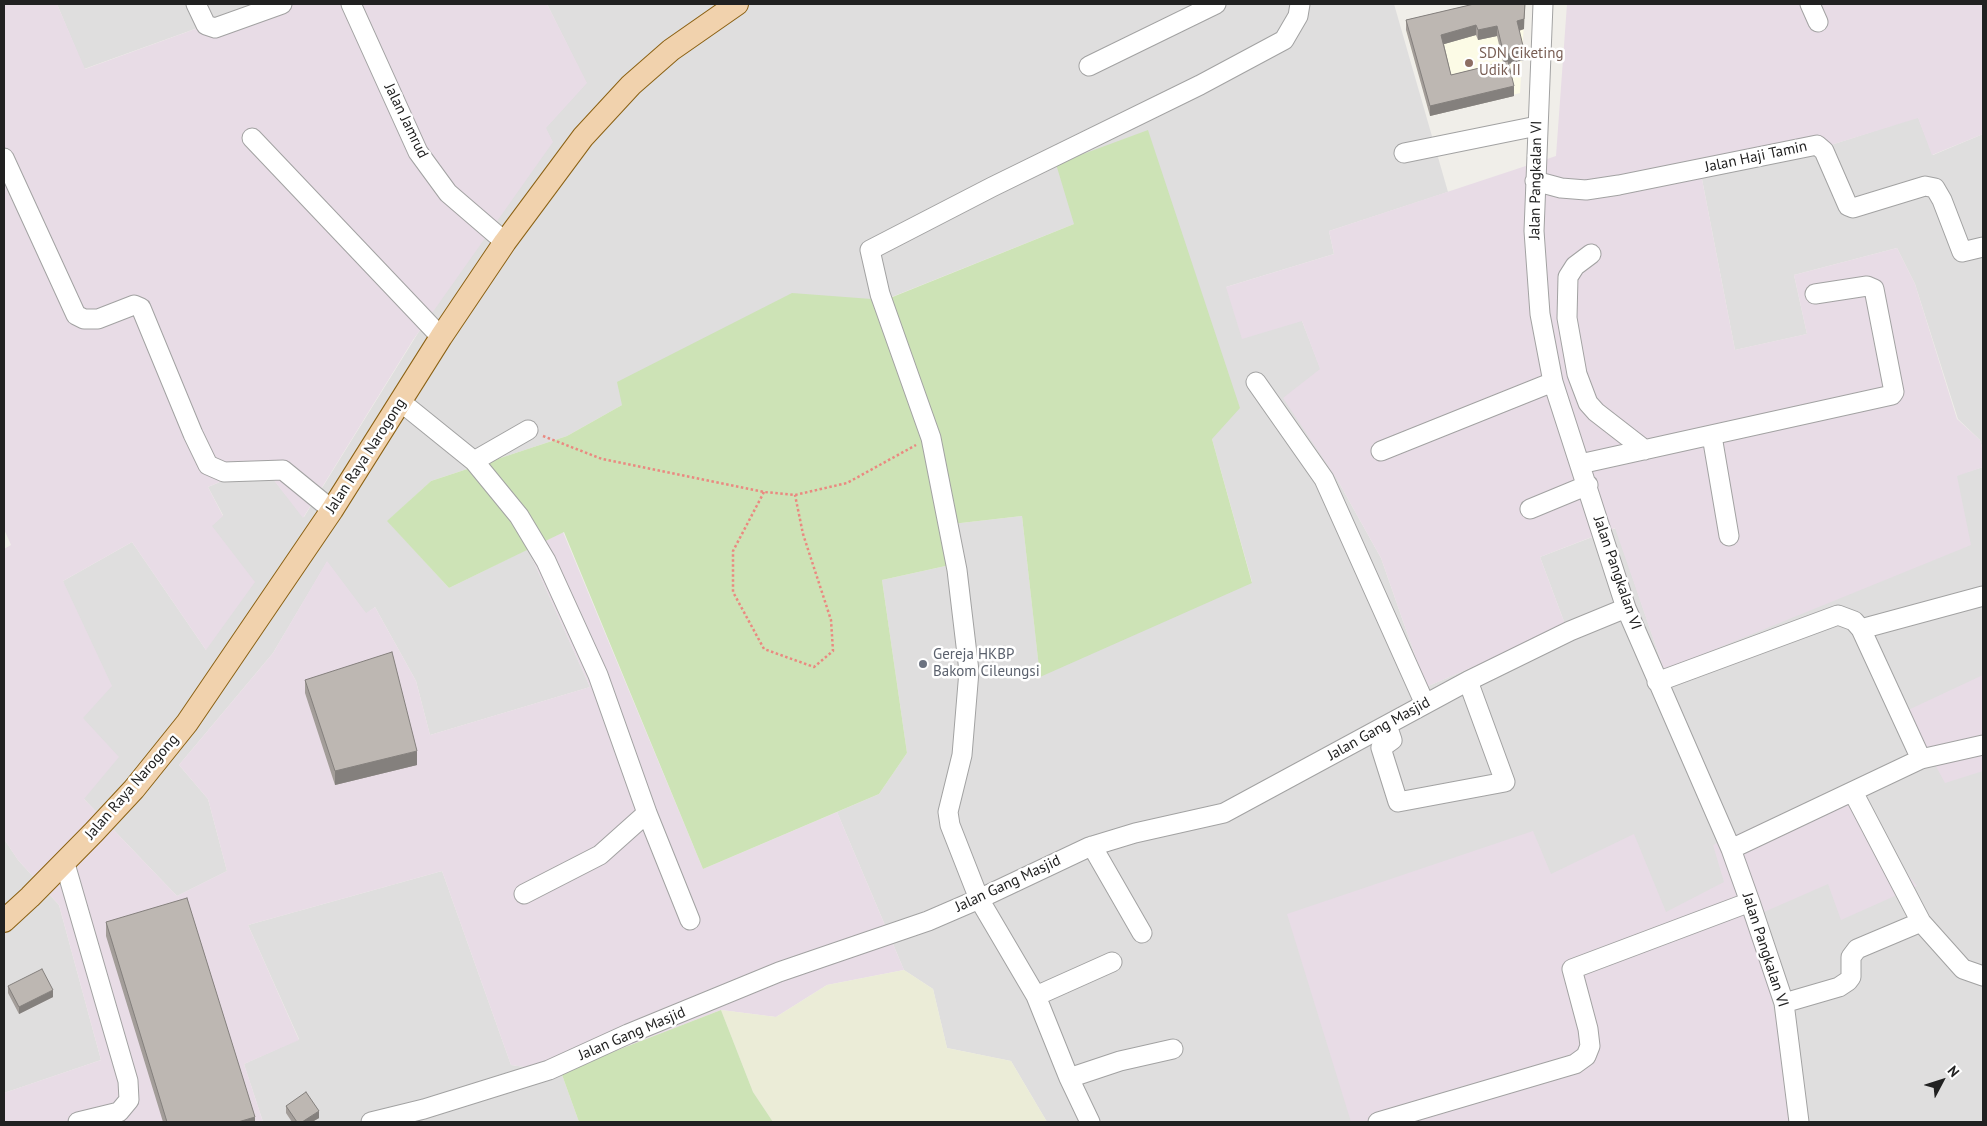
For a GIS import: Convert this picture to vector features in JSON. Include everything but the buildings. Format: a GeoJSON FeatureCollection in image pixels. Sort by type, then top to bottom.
{"type":"FeatureCollection","features":[{"type":"Feature","properties":{"kind":"main road","name":"Jalan Raya Narogong"},"geometry":{"type":"LineString","coordinates":[[4,921],[65,864],[134,789],[186,723],[332,510],[441,337],[505,242],[583,137],[631,85],[671,50],[737,4]]}},
{"type":"Feature","properties":{"kind":"street"},"geometry":{"type":"LineString","coordinates":[[196,4],[206,25],[215,28],[282,4]]}},
{"type":"Feature","properties":{"kind":"street","name":"Jalan Jamrud"},"geometry":{"type":"LineString","coordinates":[[352,4],[422,158],[448,193],[505,242]]}},
{"type":"Feature","properties":{"kind":"street"},"geometry":{"type":"LineString","coordinates":[[1089,66],[1216,4]]}},
{"type":"Feature","properties":{"kind":"street"},"geometry":{"type":"LineString","coordinates":[[1090,1122],[1068,1078],[1036,996],[979,899],[950,825],[948,812],[962,755],[969,671],[957,570],[930,438],[880,294],[870,250],[1200,85],[1284,40],[1298,16],[1300,4]]}},
{"type":"Feature","properties":{"kind":"street","name":"Jalan Pangkalan VI"},"geometry":{"type":"LineString","coordinates":[[1543,4],[1534,231],[1540,314],[1553,382],[1588,485],[1626,608],[1731,849],[1784,1003],[1799,1122]]}},
{"type":"Feature","properties":{"kind":"street"},"geometry":{"type":"LineString","coordinates":[[1810,4],[1818,22]]}},
{"type":"Feature","properties":{"kind":"street"},"geometry":{"type":"LineString","coordinates":[[1404,153],[1537,126]]}},
{"type":"Feature","properties":{"kind":"street"},"geometry":{"type":"LineString","coordinates":[[252,138],[441,337]]}},
{"type":"Feature","properties":{"kind":"street","name":"Jalan Haji Tamin"},"geometry":{"type":"LineString","coordinates":[[1536,181],[1561,188],[1594,189],[1818,145],[1824,151],[1848,206],[1853,208],[1925,186],[1935,188],[1942,200],[1962,252],[1983,247]]}},
{"type":"Feature","properties":{"kind":"street"},"geometry":{"type":"LineString","coordinates":[[4,158],[76,315],[84,319],[98,319],[134,305],[141,308],[192,434],[208,465],[215,470],[224,472],[283,470],[332,510]]}},
{"type":"Feature","properties":{"kind":"street"},"geometry":{"type":"LineString","coordinates":[[1591,254],[1575,266],[1568,277],[1567,318],[1577,374],[1588,403],[1596,412],[1645,450]]}},
{"type":"Feature","properties":{"kind":"street"},"geometry":{"type":"LineString","coordinates":[[1580,464],[1893,394],[1874,289],[1867,286],[1815,294]]}},
{"type":"Feature","properties":{"kind":"street"},"geometry":{"type":"LineString","coordinates":[[1256,382],[1324,479],[1425,704]]}},
{"type":"Feature","properties":{"kind":"street"},"geometry":{"type":"LineString","coordinates":[[1381,451],[1553,382]]}},
{"type":"Feature","properties":{"kind":"street"},"geometry":{"type":"LineString","coordinates":[[401,402],[474,461],[519,516],[546,561],[598,675],[647,813],[690,920]]}},
{"type":"Feature","properties":{"kind":"street"},"geometry":{"type":"LineString","coordinates":[[474,461],[528,430]]}},
{"type":"Feature","properties":{"kind":"street"},"geometry":{"type":"LineString","coordinates":[[1712,436],[1729,536]]}},
{"type":"Feature","properties":{"kind":"street"},"geometry":{"type":"LineString","coordinates":[[1530,509],[1588,485]]}},
{"type":"Feature","properties":{"kind":"street"},"geometry":{"type":"LineString","coordinates":[[1861,629],[1983,596]]}},
{"type":"Feature","properties":{"kind":"street","name":"Jalan Gang Masjid"},"geometry":{"type":"LineString","coordinates":[[371,1122],[424,1109],[549,1070],[628,1034],[779,972],[928,921],[1092,846],[1135,833],[1224,813],[1468,681],[1570,631],[1626,608]]}},
{"type":"Feature","properties":{"kind":"street"},"geometry":{"type":"LineString","coordinates":[[1657,682],[1838,615],[1854,621],[1861,629],[1921,759]]}},
{"type":"Feature","properties":{"kind":"street"},"geometry":{"type":"LineString","coordinates":[[1387,725],[1392,740],[1381,748],[1398,802],[1505,782],[1468,681]]}},
{"type":"Feature","properties":{"kind":"street"},"geometry":{"type":"LineString","coordinates":[[1731,849],[1921,759],[1983,745]]}},
{"type":"Feature","properties":{"kind":"street"},"geometry":{"type":"LineString","coordinates":[[1853,792],[1921,922],[1963,969],[1983,976]]}},
{"type":"Feature","properties":{"kind":"street"},"geometry":{"type":"LineString","coordinates":[[524,894],[600,854],[647,813]]}},
{"type":"Feature","properties":{"kind":"street"},"geometry":{"type":"LineString","coordinates":[[1092,846],[1142,933]]}},
{"type":"Feature","properties":{"kind":"street"},"geometry":{"type":"LineString","coordinates":[[65,864],[128,1081],[129,1100],[119,1112],[78,1122]]}},
{"type":"Feature","properties":{"kind":"street"},"geometry":{"type":"LineString","coordinates":[[1378,1122],[1575,1064],[1586,1056],[1590,1046],[1588,1029],[1572,969],[1750,902]]}},
{"type":"Feature","properties":{"kind":"street"},"geometry":{"type":"LineString","coordinates":[[1784,1003],[1839,987],[1848,981],[1851,976],[1851,957],[1856,949],[1921,922]]}},
{"type":"Feature","properties":{"kind":"street"},"geometry":{"type":"LineString","coordinates":[[1036,996],[1112,962]]}},
{"type":"Feature","properties":{"kind":"street"},"geometry":{"type":"LineString","coordinates":[[1068,1078],[1120,1061],[1173,1049]]}},
{"type":"Feature","properties":{"kind":"path"},"geometry":{"type":"LineString","coordinates":[[528,430],[602,459],[764,492],[795,495],[847,483],[930,438]]}},
{"type":"Feature","properties":{"kind":"path"},"geometry":{"type":"LineString","coordinates":[[764,492],[734,551],[733,592],[764,649],[814,667],[833,651],[831,620],[803,534],[795,495]]}},
{"type":"Feature","properties":{"kind":"shaded area"},"geometry":{"type":"Polygon","coordinates":[[[4,4],[57,4],[85,69],[264,4],[547,4],[587,83],[546,128],[553,142],[413,340],[303,518],[269,474],[248,470],[208,487],[223,516],[212,526],[255,582],[206,650],[132,542],[63,581],[112,686],[83,718],[119,757],[84,799],[177,896],[227,871],[208,799],[179,765],[273,653],[327,561],[366,613],[375,607],[416,681],[430,735],[590,687],[528,549],[563,532],[703,869],[837,812],[904,970],[827,985],[776,1017],[721,1010],[561,1072],[511,1065],[442,871],[248,925],[299,1040],[244,1064],[263,1122],[4,1122],[4,1093],[101,1060],[59,905],[18,860],[4,839],[4,549],[11,545],[4,529],[4,4]]]}},
{"type":"Feature","properties":{"kind":"shaded area"},"geometry":{"type":"Polygon","coordinates":[[[57,4],[264,4],[84,69],[57,4]]]}},
{"type":"Feature","properties":{"kind":"shaded area"},"geometry":{"type":"Polygon","coordinates":[[[547,4],[1394,4],[1448,192],[1329,231],[1334,254],[1226,287],[1302,321],[1321,370],[1338,481],[1381,558],[1426,687],[1566,627],[1540,557],[1616,528],[1664,670],[1957,475],[1983,467],[1983,1122],[1047,1122],[1011,1061],[947,1048],[933,989],[904,970],[837,812],[879,794],[907,753],[882,580],[950,565],[952,524],[1022,516],[1040,676],[1252,582],[1212,439],[1074,224],[622,405],[567,436],[431,481],[388,521],[449,588],[528,549],[590,687],[430,735],[416,681],[375,607],[366,614],[327,562],[273,653],[179,765],[208,799],[227,871],[177,896],[84,799],[83,718],[63,581],[132,542],[206,650],[212,525],[223,515],[208,487],[248,470],[269,474],[304,517],[545,128],[586,83],[547,4]]]}},
{"type":"Feature","properties":{"kind":"shaded area","name":"SDN Ciketing Udik II"},"geometry":{"type":"Polygon","coordinates":[[[1514,4],[1525,4],[1520,93],[1430,116],[1406,31],[1514,4]]]}},
{"type":"Feature","properties":{"kind":"shaded area"},"geometry":{"type":"Polygon","coordinates":[[[1567,4],[1983,4],[1983,134],[1932,155],[1918,118],[1808,152],[1701,174],[1735,350],[1807,334],[1794,275],[1897,248],[1915,284],[1957,419],[1980,440],[1983,451],[1983,467],[1957,476],[1971,545],[1664,670],[1615,528],[1540,557],[1566,627],[1426,687],[1381,558],[1338,481],[1283,398],[1320,369],[1302,321],[1242,339],[1226,287],[1334,254],[1329,231],[1556,156],[1567,4]]]}},
{"type":"Feature","properties":{"kind":"shaded area"},"geometry":{"type":"Polygon","coordinates":[[[1918,117],[1933,155],[1983,134],[1983,451],[1980,440],[1958,419],[1915,284],[1897,248],[1794,275],[1807,334],[1735,350],[1701,174],[1809,152],[1918,117]]]}},
{"type":"Feature","properties":{"kind":"shaded area"},"geometry":{"type":"Polygon","coordinates":[[[1983,675],[1983,771],[1945,783],[1906,711],[1983,675]]]}},
{"type":"Feature","properties":{"kind":"shaded area"},"geometry":{"type":"Polygon","coordinates":[[[1851,783],[1884,845],[1917,886],[1841,920],[1828,884],[1748,919],[1765,970],[1795,1108],[1796,1122],[1351,1122],[1287,914],[1533,831],[1551,874],[1634,834],[1666,912],[1724,882],[1713,845],[1851,783]]]}},
{"type":"Feature","properties":{"kind":"shaded area"},"geometry":{"type":"Polygon","coordinates":[[[4,839],[18,860],[59,905],[101,1060],[4,1093],[4,839]]]}},
{"type":"Feature","properties":{"kind":"shaded area"},"geometry":{"type":"Polygon","coordinates":[[[442,871],[511,1065],[561,1072],[579,1122],[263,1122],[244,1064],[299,1039],[248,925],[442,871]]]}},
{"type":"Feature","properties":{"kind":"shaded area"},"geometry":{"type":"Polygon","coordinates":[[[904,970],[933,989],[947,1048],[1011,1061],[1047,1122],[773,1122],[753,1092],[721,1010],[776,1017],[827,985],[904,970]]]}},
{"type":"Feature","properties":{"kind":"green space"},"geometry":{"type":"Polygon","coordinates":[[[1148,130],[1240,408],[1212,439],[1252,583],[1040,677],[1022,516],[952,524],[950,565],[882,580],[907,753],[879,794],[703,869],[564,532],[449,588],[387,521],[431,481],[567,436],[622,405],[617,382],[792,293],[885,300],[1074,224],[1056,164],[1148,130]]]}},
{"type":"Feature","properties":{"kind":"green space"},"geometry":{"type":"Polygon","coordinates":[[[721,1010],[753,1092],[773,1122],[579,1122],[561,1072],[721,1010]]]}},
{"type":"Feature","properties":{"kind":"place","name":"SDN Ciketing Udik II"},"geometry":{"type":"Point","coordinates":[1469,63]}},
{"type":"Feature","properties":{"kind":"place","name":"Gereja HKBP Bakom Cileungsi"},"geometry":{"type":"Point","coordinates":[923,664]}}]}
